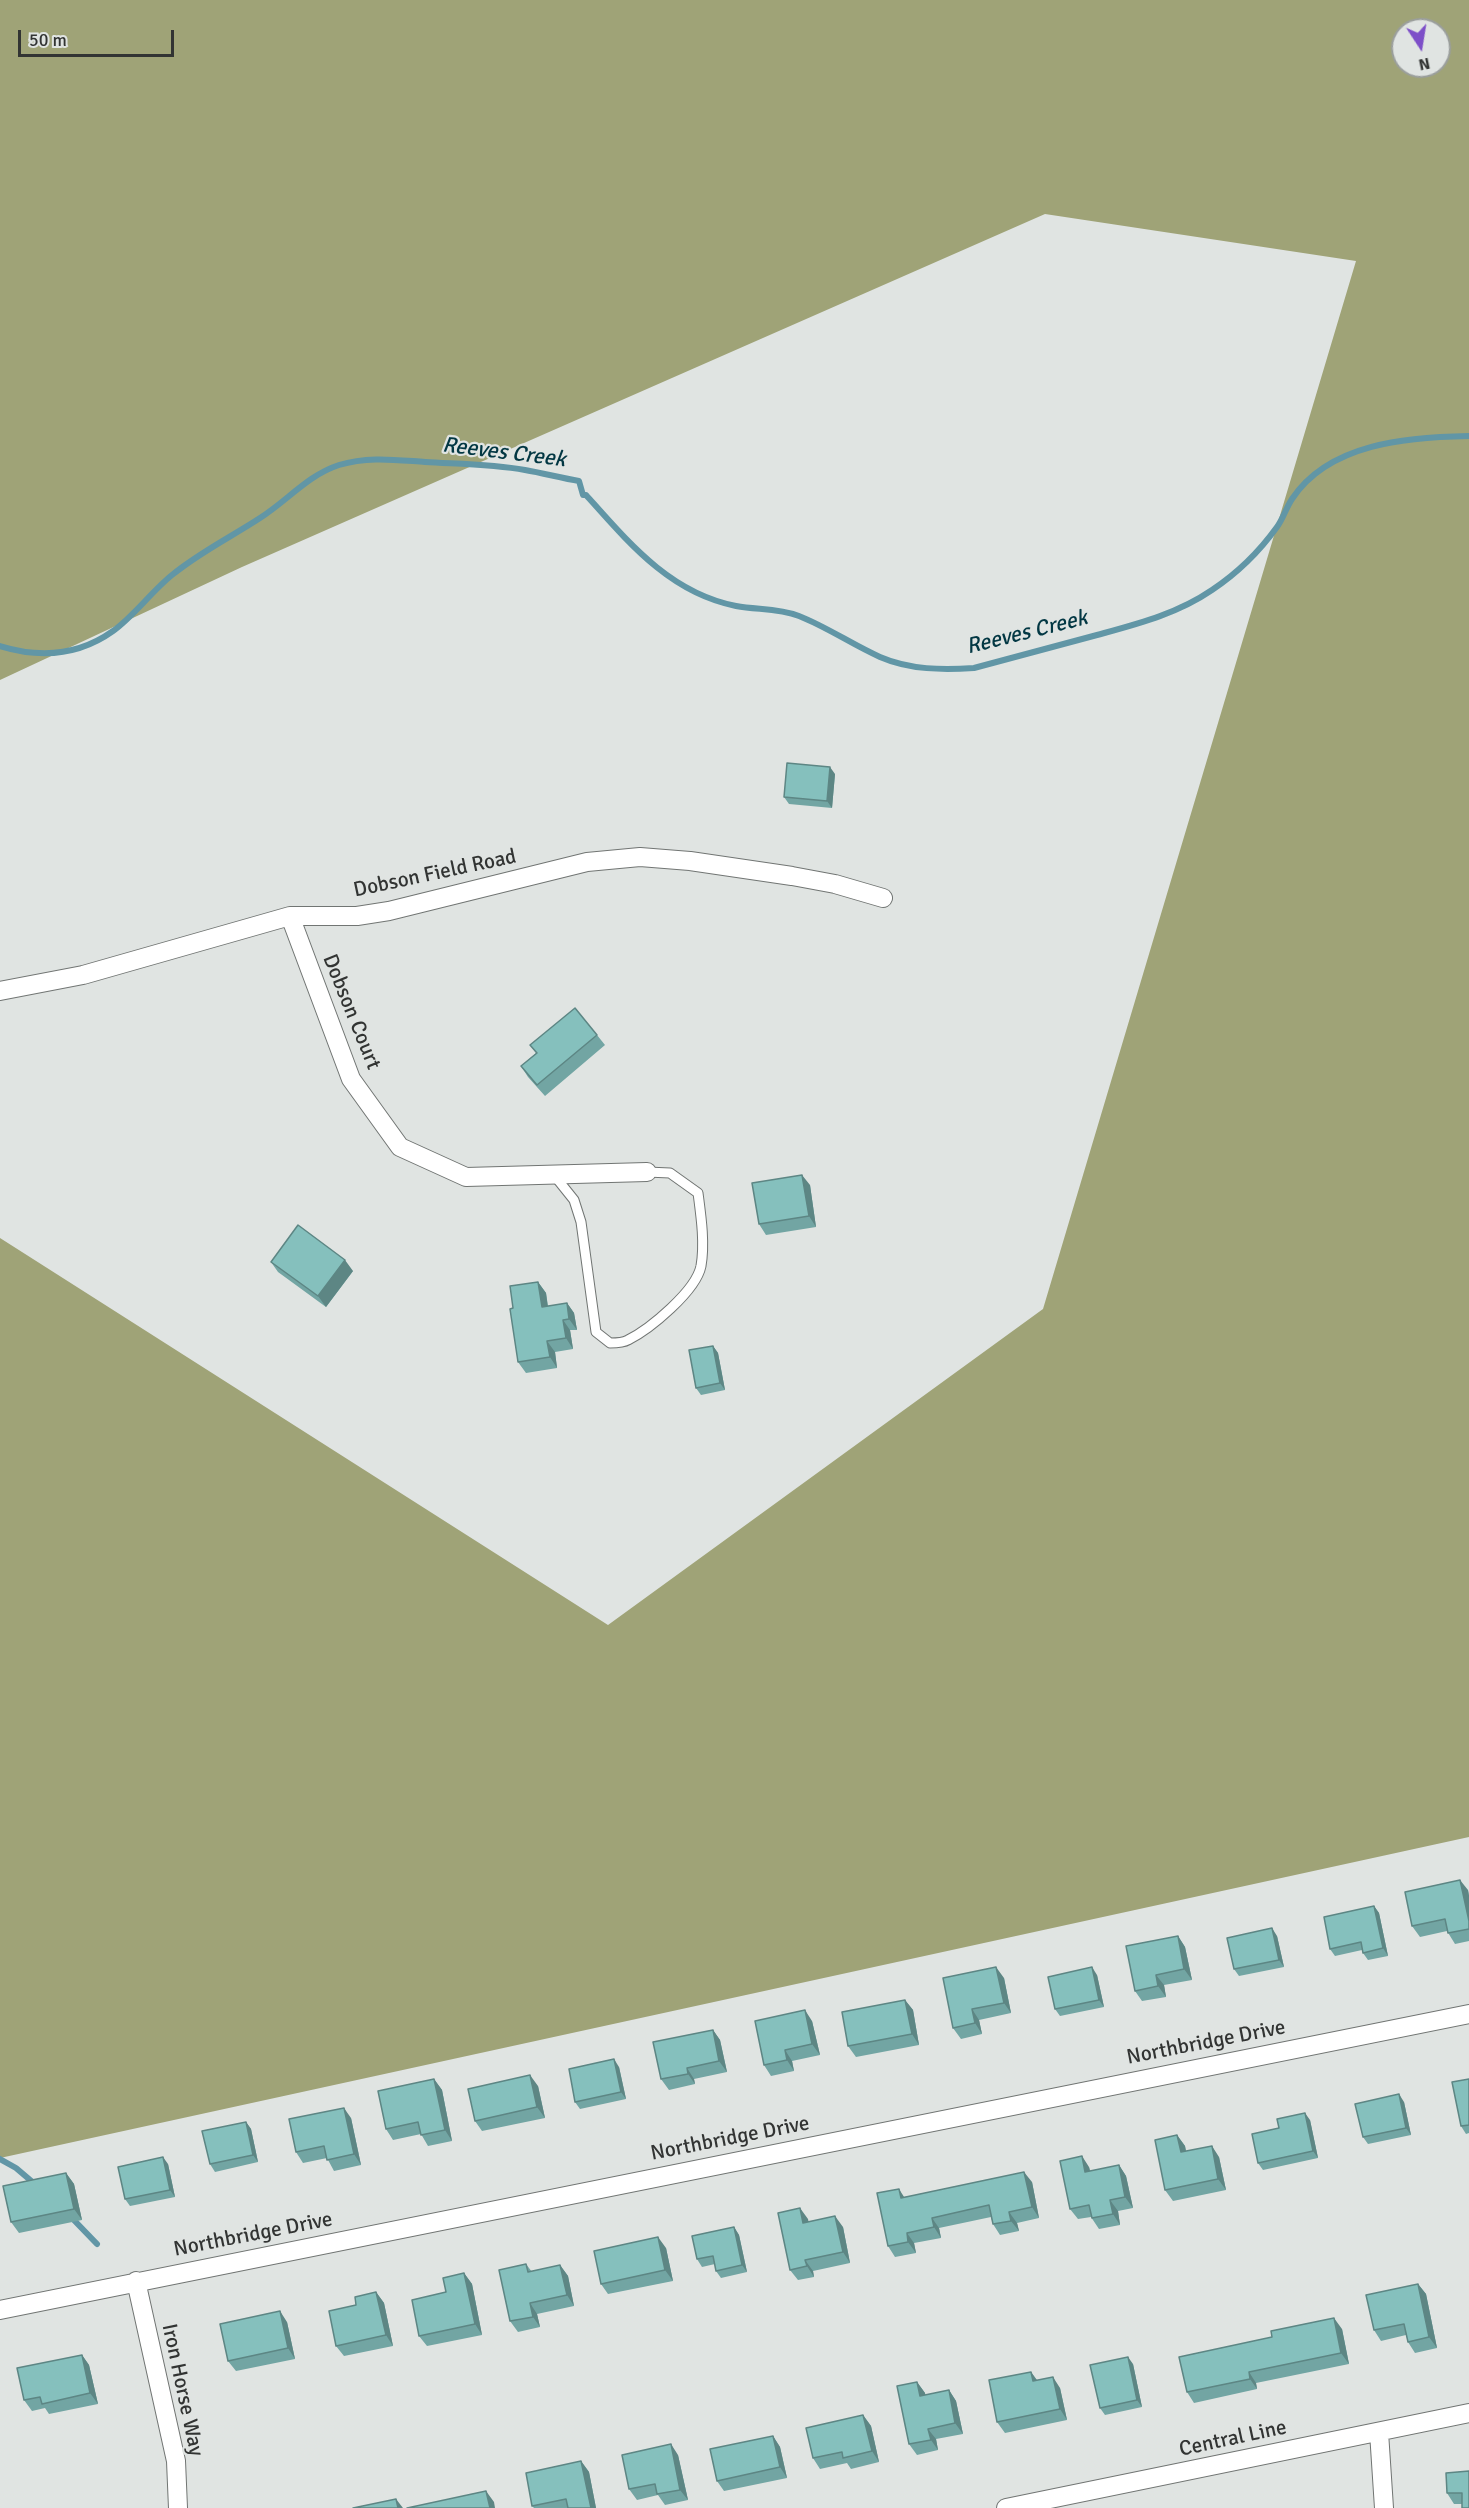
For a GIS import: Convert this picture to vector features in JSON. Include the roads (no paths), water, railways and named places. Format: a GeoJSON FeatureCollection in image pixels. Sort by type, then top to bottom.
{"type":"FeatureCollection","features":[{"type":"Feature","properties":{"kind":"street","name":"Dobson Field Road"},"geometry":{"type":"LineString","coordinates":[[0,991],[83,975],[290,916],[357,916],[389,911],[587,862],[640,857],[690,861],[835,884],[883,898]]}},
{"type":"Feature","properties":{"kind":"street","name":"Dobson Court"},"geometry":{"type":"LineString","coordinates":[[290,916],[351,1079],[400,1147],[466,1177],[647,1172]]}},
{"type":"Feature","properties":{"kind":"street","name":"Northbridge Drive"},"geometry":{"type":"LineString","coordinates":[[0,2310],[1469,2014]]}},
{"type":"Feature","properties":{"kind":"street","name":"Iron Horse Way"},"geometry":{"type":"LineString","coordinates":[[136,2281],[176,2461],[178,2508]]}},
{"type":"Feature","properties":{"kind":"street","name":"Central Line"},"geometry":{"type":"LineString","coordinates":[[1006,2508],[1469,2413]]}},
{"type":"Feature","properties":{"kind":"street"},"geometry":{"type":"LineString","coordinates":[[1378,2432],[1384,2508]]}},
{"type":"Feature","properties":{"kind":"lane"},"geometry":{"type":"LineString","coordinates":[[554,1175],[574,1200],[581,1222],[596,1332],[610,1343],[626,1342],[663,1315],[694,1283],[701,1266],[702,1218],[698,1193],[670,1173],[647,1172]]}},
{"type":"Feature","properties":{"kind":"waterway","name":"Reeves Creek"},"geometry":{"type":"LineString","coordinates":[[0,646],[44,653],[86,646],[113,631],[165,581],[183,567],[260,518],[317,475],[350,462],[382,459],[500,466],[579,481],[583,495],[586,495],[635,548],[652,564],[691,590],[736,606],[791,613],[891,661],[927,668],[974,668],[1142,622],[1185,606],[1212,590],[1247,562],[1277,527],[1292,499],[1308,480],[1327,466],[1348,455],[1372,447],[1421,438],[1469,436]]}},
{"type":"Feature","properties":{"kind":"waterway"},"geometry":{"type":"LineString","coordinates":[[0,2159],[16,2168],[36,2185]]}},
{"type":"Feature","properties":{"kind":"waterway"},"geometry":{"type":"LineString","coordinates":[[70,2216],[97,2244]]}}]}
